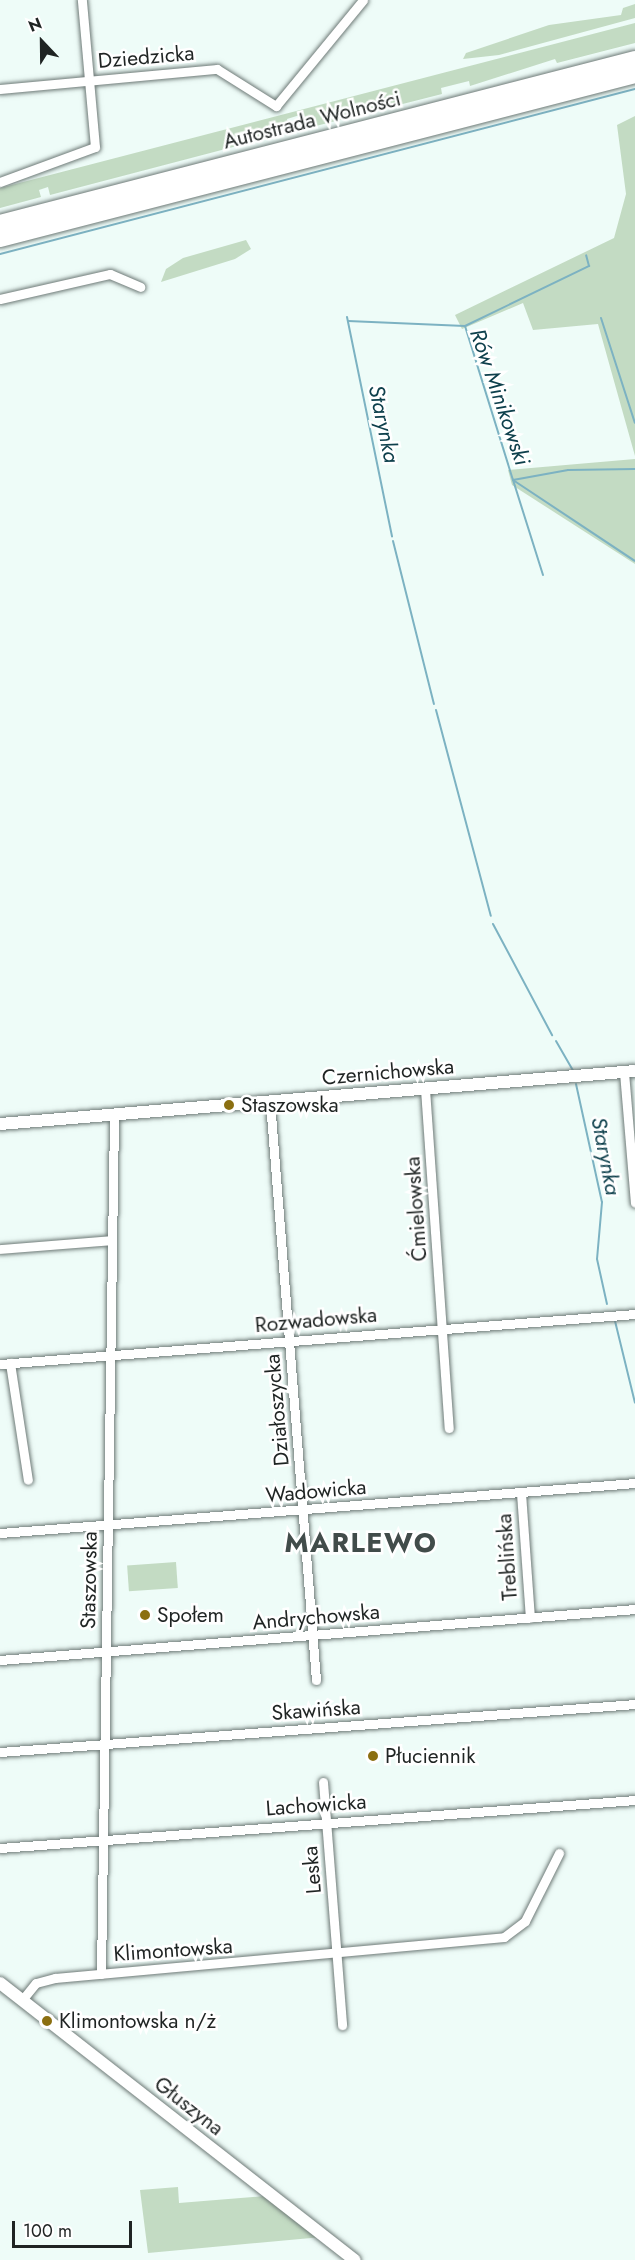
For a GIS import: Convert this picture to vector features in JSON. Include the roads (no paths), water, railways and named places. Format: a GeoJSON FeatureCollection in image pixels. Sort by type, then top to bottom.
{"type":"FeatureCollection","features":[{"type":"Feature","properties":{"kind":"highway","name":"Autostrada Wolności"},"geometry":{"type":"LineString","coordinates":[[0,224],[635,60]]}},
{"type":"Feature","properties":{"kind":"highway","name":"Autostrada Wolności"},"geometry":{"type":"LineString","coordinates":[[0,238],[635,74]]}},
{"type":"Feature","properties":{"kind":"street"},"geometry":{"type":"LineString","coordinates":[[0,182],[90,152],[95,143],[82,0]]}},
{"type":"Feature","properties":{"kind":"street","name":"Dziedzicka"},"geometry":{"type":"LineString","coordinates":[[0,89],[217,69],[268,105],[282,101],[363,0]]}},
{"type":"Feature","properties":{"kind":"street"},"geometry":{"type":"LineString","coordinates":[[0,299],[110,274],[140,286]]}},
{"type":"Feature","properties":{"kind":"street"},"geometry":{"type":"LineString","coordinates":[[629,1071],[635,1203]]}},
{"type":"Feature","properties":{"kind":"street","name":"Czernichowska"},"geometry":{"type":"LineString","coordinates":[[0,1124],[629,1071]]}},
{"type":"Feature","properties":{"kind":"street","name":"Ćmielowska"},"geometry":{"type":"LineString","coordinates":[[425,1089],[449,1428]]}},
{"type":"Feature","properties":{"kind":"street","name":"Działoszycka"},"geometry":{"type":"LineString","coordinates":[[270,1102],[316,1680]]}},
{"type":"Feature","properties":{"kind":"street","name":"Staszowska"},"geometry":{"type":"LineString","coordinates":[[101,1974],[114,1115]]}},
{"type":"Feature","properties":{"kind":"street"},"geometry":{"type":"LineString","coordinates":[[0,1249],[112,1240]]}},
{"type":"Feature","properties":{"kind":"street","name":"Rozwadowska"},"geometry":{"type":"LineString","coordinates":[[5,1363],[635,1314]]}},
{"type":"Feature","properties":{"kind":"street"},"geometry":{"type":"LineString","coordinates":[[5,1363],[28,1480]]}},
{"type":"Feature","properties":{"kind":"street","name":"Wadowicka"},"geometry":{"type":"LineString","coordinates":[[0,1533],[635,1483]]}},
{"type":"Feature","properties":{"kind":"street","name":"Treblińska"},"geometry":{"type":"LineString","coordinates":[[521,1493],[530,1618]]}},
{"type":"Feature","properties":{"kind":"street","name":"Andrychowska"},"geometry":{"type":"LineString","coordinates":[[0,1660],[635,1609]]}},
{"type":"Feature","properties":{"kind":"street","name":"Skawińska"},"geometry":{"type":"LineString","coordinates":[[0,1752],[635,1704]]}},
{"type":"Feature","properties":{"kind":"street","name":"Leska"},"geometry":{"type":"LineString","coordinates":[[322,1782],[337,1956]]}},
{"type":"Feature","properties":{"kind":"street","name":"Lachowicka"},"geometry":{"type":"LineString","coordinates":[[0,1848],[635,1800]]}},
{"type":"Feature","properties":{"kind":"street","name":"Klimontowska"},"geometry":{"type":"LineString","coordinates":[[22,2001],[41,1981],[443,1946],[504,1937],[519,1928],[550,1878],[559,1853]]}},
{"type":"Feature","properties":{"kind":"street"},"geometry":{"type":"LineString","coordinates":[[337,1956],[342,2025]]}},
{"type":"Feature","properties":{"kind":"street","name":"Głuszyna"},"geometry":{"type":"LineString","coordinates":[[0,1983],[355,2260]]}},
{"type":"Feature","properties":{"kind":"waterway"},"geometry":{"type":"LineString","coordinates":[[0,254],[635,89]]}},
{"type":"Feature","properties":{"kind":"waterway"},"geometry":{"type":"LineString","coordinates":[[465,326],[589,266],[586,255]]}},
{"type":"Feature","properties":{"kind":"waterway","name":"Starynka"},"geometry":{"type":"LineString","coordinates":[[347,317],[392,536]]}},
{"type":"Feature","properties":{"kind":"waterway"},"geometry":{"type":"LineString","coordinates":[[601,318],[635,423]]}},
{"type":"Feature","properties":{"kind":"waterway","name":"Rów Minikowski"},"geometry":{"type":"LineString","coordinates":[[348,321],[465,326],[513,480],[635,561]]}},
{"type":"Feature","properties":{"kind":"waterway"},"geometry":{"type":"LineString","coordinates":[[543,575],[513,480],[568,470],[635,469]]}},
{"type":"Feature","properties":{"kind":"waterway","name":"Starynka"},"geometry":{"type":"LineString","coordinates":[[393,541],[434,704]]}},
{"type":"Feature","properties":{"kind":"waterway","name":"Starynka"},"geometry":{"type":"LineString","coordinates":[[436,710],[491,916]]}},
{"type":"Feature","properties":{"kind":"waterway","name":"Starynka"},"geometry":{"type":"LineString","coordinates":[[493,924],[552,1035]]}},
{"type":"Feature","properties":{"kind":"waterway","name":"Starynka"},"geometry":{"type":"LineString","coordinates":[[556,1041],[573,1071]]}},
{"type":"Feature","properties":{"kind":"waterway","name":"Starynka"},"geometry":{"type":"LineString","coordinates":[[576,1084],[602,1202],[597,1259],[607,1304]]}},
{"type":"Feature","properties":{"kind":"waterway","name":"Starynka"},"geometry":{"type":"LineString","coordinates":[[615,1321],[635,1403]]}},
{"type":"Feature","properties":{"kind":"place","name":"Staszowska"},"geometry":{"type":"Point","coordinates":[229,1105]}},
{"type":"Feature","properties":{"kind":"place","name":"Społem"},"geometry":{"type":"Point","coordinates":[145,1615]}},
{"type":"Feature","properties":{"kind":"place","name":"Płuciennik"},"geometry":{"type":"Point","coordinates":[373,1756]}},
{"type":"Feature","properties":{"kind":"place","name":"Klimontowska n/ż"},"geometry":{"type":"Point","coordinates":[47,2021]}},
{"type":"Feature","properties":{"kind":"district","name":"MARLEWO"},"geometry":{"type":"Point","coordinates":[361,1543]}}]}
